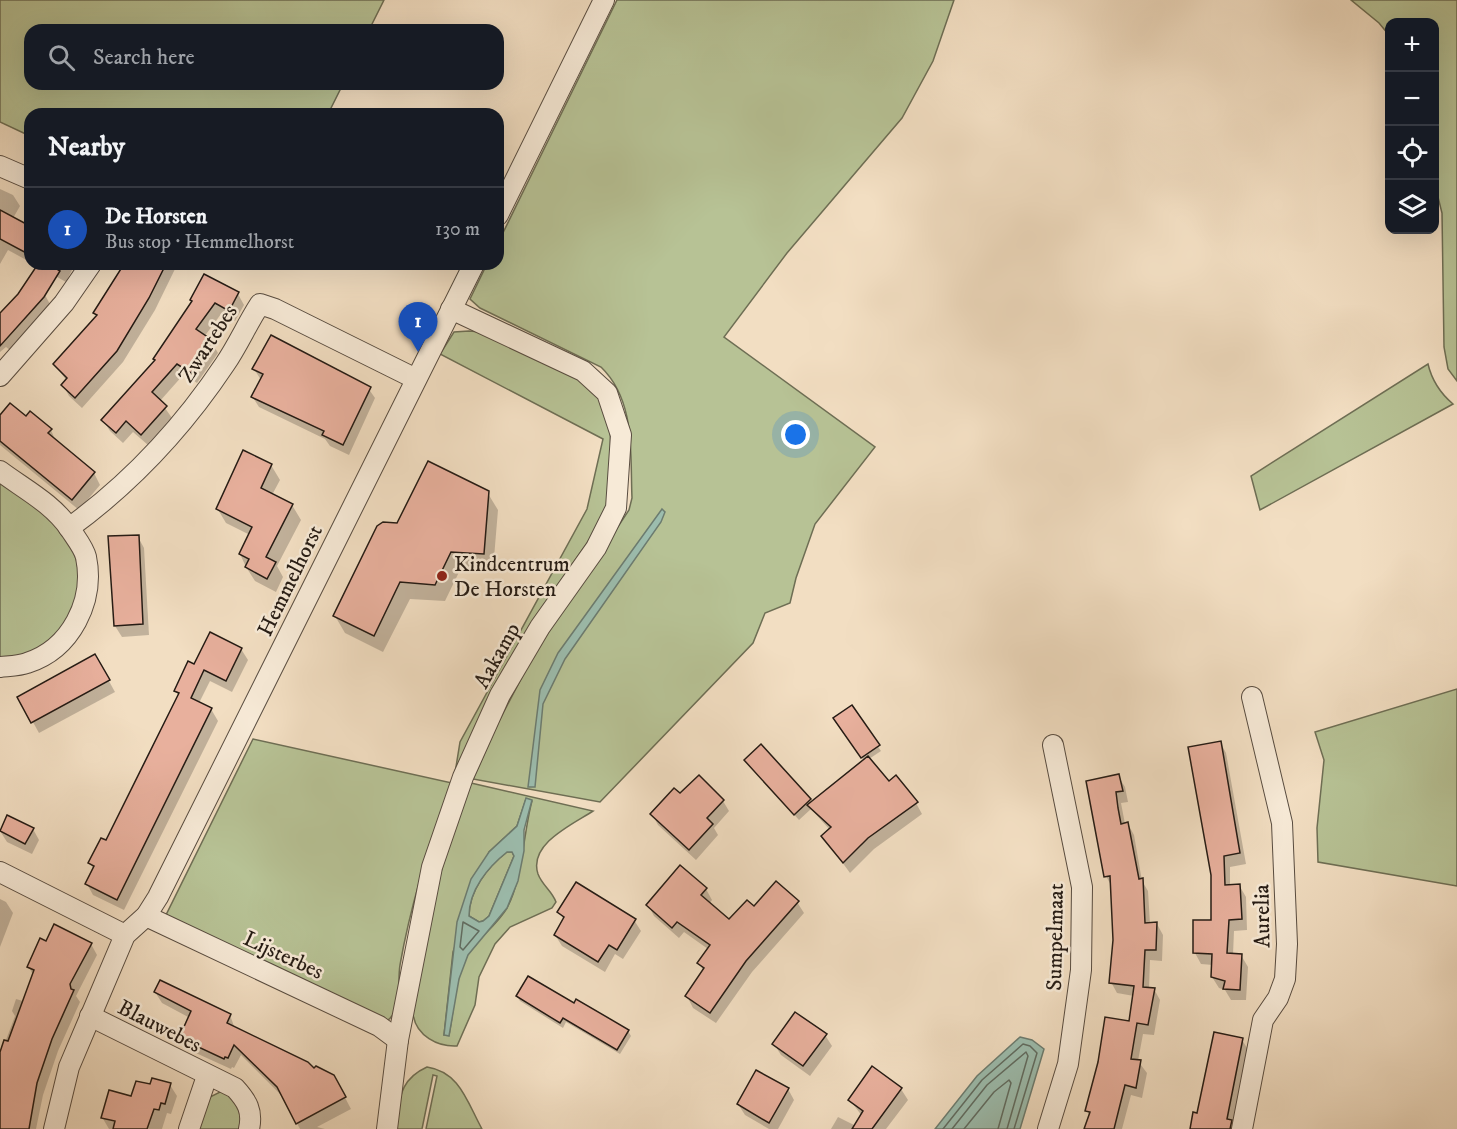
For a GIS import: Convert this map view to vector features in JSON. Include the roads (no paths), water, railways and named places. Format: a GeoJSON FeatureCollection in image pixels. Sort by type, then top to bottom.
{"type":"FeatureCollection","features":[{"type":"Feature","properties":{"kind":"street"},"geometry":{"type":"LineString","coordinates":[[504,203],[604,0]]}},
{"type":"Feature","properties":{"kind":"street"},"geometry":{"type":"LineString","coordinates":[[0,166],[24,176]]}},
{"type":"Feature","properties":{"kind":"street"},"geometry":{"type":"LineString","coordinates":[[0,376],[64,303],[87,270]]}},
{"type":"Feature","properties":{"kind":"street","name":"Hemmelhorst"},"geometry":{"type":"LineString","coordinates":[[125,935],[146,916],[168,876],[471,270]]}},
{"type":"Feature","properties":{"kind":"street","name":"Zwartebes"},"geometry":{"type":"LineString","coordinates":[[69,528],[136,472],[175,430],[227,362],[260,304],[416,379]]}},
{"type":"Feature","properties":{"kind":"street","name":"Aakamp"},"geometry":{"type":"LineString","coordinates":[[387,1129],[398,1040],[432,867],[463,777],[500,695],[540,627],[596,548],[616,508],[617,497],[621,435],[607,393],[584,371],[451,309]]}},
{"type":"Feature","properties":{"kind":"street"},"geometry":{"type":"LineString","coordinates":[[0,471],[54,508],[86,554],[88,577],[86,602],[74,628],[49,652],[27,663],[0,667]]}},
{"type":"Feature","properties":{"kind":"street","name":"Aurelia"},"geometry":{"type":"LineString","coordinates":[[1242,1129],[1263,1020],[1278,998],[1285,979],[1287,944],[1282,823],[1252,697]]}},
{"type":"Feature","properties":{"kind":"street","name":"Sumpelmaat"},"geometry":{"type":"LineString","coordinates":[[1048,1129],[1068,1064],[1081,970],[1082,887],[1053,745]]}},
{"type":"Feature","properties":{"kind":"street"},"geometry":{"type":"LineString","coordinates":[[0,872],[125,935],[69,1067],[54,1129]]}},
{"type":"Feature","properties":{"kind":"street","name":"Lijsterbes"},"geometry":{"type":"LineString","coordinates":[[146,916],[379,1026],[398,1040]]}},
{"type":"Feature","properties":{"kind":"street","name":"Blauwebes"},"geometry":{"type":"LineString","coordinates":[[90,1016],[235,1088],[245,1098],[252,1116],[249,1129]]}},
{"type":"Feature","properties":{"kind":"street","name":"Blauwebes"},"geometry":{"type":"LineString","coordinates":[[189,1129],[207,1076]]}},
{"type":"Feature","properties":{"kind":"water"},"geometry":{"type":"Polygon","coordinates":[[[662,509],[665,512],[661,522],[565,659],[543,704],[535,787],[528,787],[540,690],[558,653],[662,509]]]}},
{"type":"Feature","properties":{"kind":"water"},"geometry":{"type":"Polygon","coordinates":[[[526,798],[532,800],[524,830],[524,851],[518,881],[507,908],[468,955],[459,979],[449,1036],[444,1035],[457,922],[471,879],[489,852],[517,826],[526,798]],[[507,852],[493,865],[476,888],[469,916],[479,922],[489,916],[514,856],[512,852],[507,852]]]}},
{"type":"Feature","properties":{"kind":"water"},"geometry":{"type":"Polygon","coordinates":[[[1020,1037],[1032,1040],[1044,1049],[1020,1129],[935,1129],[977,1076],[1020,1037]]]}},
{"type":"Feature","properties":{"kind":"place","name":"De Horsten"},"geometry":{"type":"Point","coordinates":[418,352]}},
{"type":"Feature","properties":{"kind":"place","name":"Kindcentrum De Horsten"},"geometry":{"type":"Point","coordinates":[442,576]}}]}
